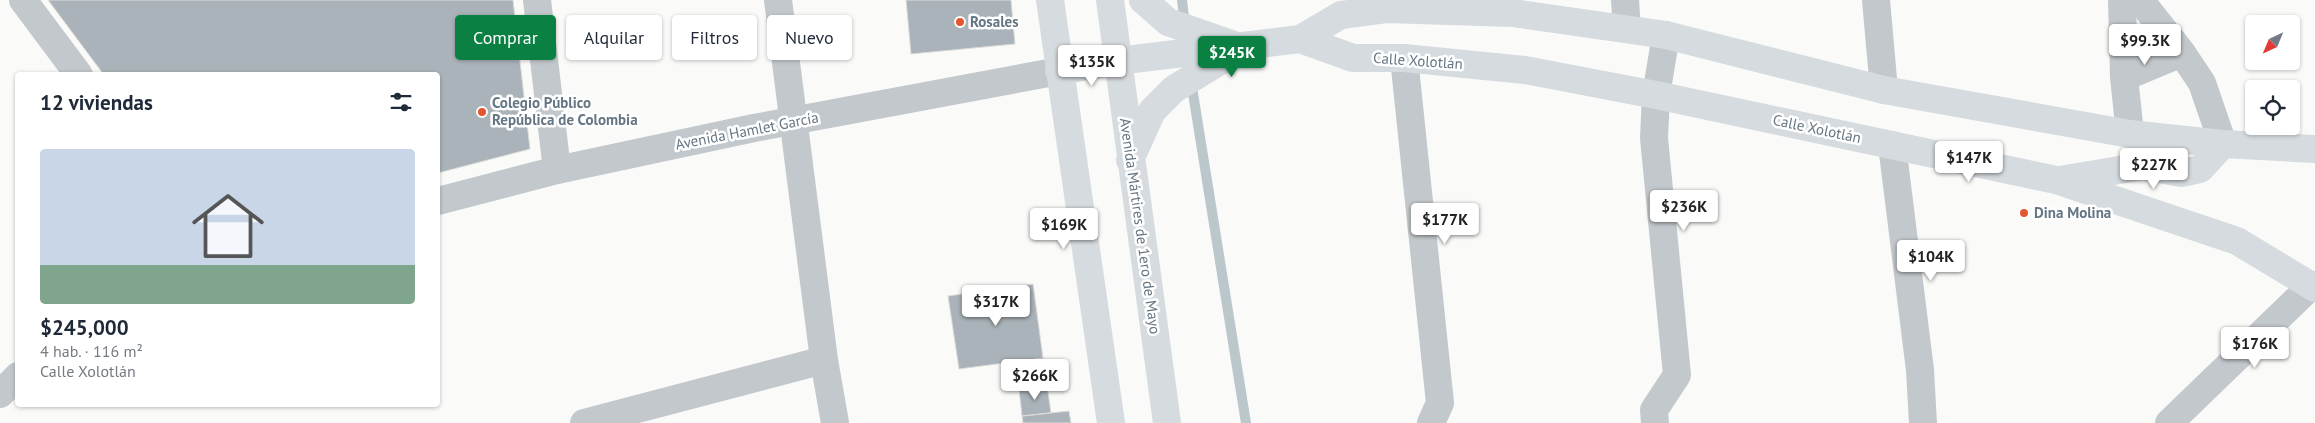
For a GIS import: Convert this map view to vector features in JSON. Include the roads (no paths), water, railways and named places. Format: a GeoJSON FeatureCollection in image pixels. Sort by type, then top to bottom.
{"type":"FeatureCollection","features":[{"type":"Feature","properties":{"kind":"street"},"geometry":{"type":"LineString","coordinates":[[23,0],[77,72]]}},
{"type":"Feature","properties":{"kind":"street"},"geometry":{"type":"LineString","coordinates":[[537,0],[557,170]]}},
{"type":"Feature","properties":{"kind":"street"},"geometry":{"type":"LineString","coordinates":[[778,0],[824,360],[835,423]]}},
{"type":"Feature","properties":{"kind":"street"},"geometry":{"type":"LineString","coordinates":[[1050,0],[1111,423]]}},
{"type":"Feature","properties":{"kind":"street","name":"Avenida Mártires de 1ero de Mayo"},"geometry":{"type":"LineString","coordinates":[[1110,0],[1130,160],[1167,423]]}},
{"type":"Feature","properties":{"kind":"street"},"geometry":{"type":"LineString","coordinates":[[1143,0],[1199,52],[1242,48]]}},
{"type":"Feature","properties":{"kind":"street"},"geometry":{"type":"LineString","coordinates":[[1625,0],[1627,29]]}},
{"type":"Feature","properties":{"kind":"street"},"geometry":{"type":"LineString","coordinates":[[1876,0],[1884,90]]}},
{"type":"Feature","properties":{"kind":"street"},"geometry":{"type":"LineString","coordinates":[[2122,0],[2124,76],[2130,134]]}},
{"type":"Feature","properties":{"kind":"street"},"geometry":{"type":"LineString","coordinates":[[2056,180],[2142,166],[2181,173],[2200,169],[2223,144],[2202,83],[2182,53],[2140,0]]}},
{"type":"Feature","properties":{"kind":"street","name":"Calle Xolotlán"},"geometry":{"type":"LineString","coordinates":[[1242,48],[1300,39],[1341,15],[1385,5],[1513,13],[1666,35],[1884,90],[2130,134],[2223,144],[2315,149]]}},
{"type":"Feature","properties":{"kind":"street"},"geometry":{"type":"LineString","coordinates":[[1655,423],[1654,410],[1677,375],[1654,138],[1656,95],[1666,35]]}},
{"type":"Feature","properties":{"kind":"street","name":"Calle Xolotlán"},"geometry":{"type":"LineString","coordinates":[[1300,39],[1353,58],[1404,58],[1525,70],[1656,95],[2056,180],[2237,241],[2314,283]]}},
{"type":"Feature","properties":{"kind":"street"},"geometry":{"type":"LineString","coordinates":[[1059,71],[1117,61],[1242,48]]}},
{"type":"Feature","properties":{"kind":"street"},"geometry":{"type":"LineString","coordinates":[[1130,160],[1152,111],[1174,89],[1199,52]]}},
{"type":"Feature","properties":{"kind":"street"},"geometry":{"type":"LineString","coordinates":[[2124,76],[2182,53]]}},
{"type":"Feature","properties":{"kind":"street"},"geometry":{"type":"LineString","coordinates":[[1404,58],[1440,403],[1431,423]]}},
{"type":"Feature","properties":{"kind":"street","name":"Avenida Hamlet García"},"geometry":{"type":"LineString","coordinates":[[440,200],[557,170],[794,121],[1059,71]]}},
{"type":"Feature","properties":{"kind":"street"},"geometry":{"type":"LineString","coordinates":[[1892,145],[1920,370],[1923,423]]}},
{"type":"Feature","properties":{"kind":"street"},"geometry":{"type":"LineString","coordinates":[[2169,423],[2314,283]]}},
{"type":"Feature","properties":{"kind":"street"},"geometry":{"type":"LineString","coordinates":[[584,423],[824,360]]}},
{"type":"Feature","properties":{"kind":"waterway"},"geometry":{"type":"LineString","coordinates":[[1182,0],[1185,26]]}},
{"type":"Feature","properties":{"kind":"waterway"},"geometry":{"type":"LineString","coordinates":[[1191,81],[1246,423]]}},
{"type":"Feature","properties":{"kind":"place","name":"Rosales"},"geometry":{"type":"Point","coordinates":[960,22]}},
{"type":"Feature","properties":{"kind":"place","name":"Colegio Público República de Colombia"},"geometry":{"type":"Point","coordinates":[482,112]}},
{"type":"Feature","properties":{"kind":"place","name":"Dina Molina"},"geometry":{"type":"Point","coordinates":[2024,213]}}]}
